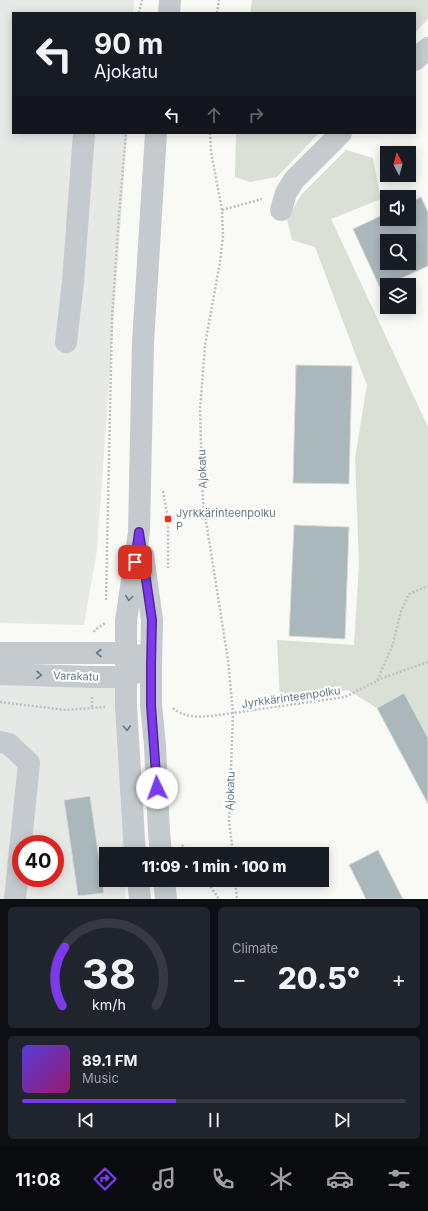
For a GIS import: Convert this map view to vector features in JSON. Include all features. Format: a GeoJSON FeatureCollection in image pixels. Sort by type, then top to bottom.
{"type":"FeatureCollection","features":[{"type":"Feature","properties":{"kind":"street"},"geometry":{"type":"LineString","coordinates":[[169,12],[170,0]]}},
{"type":"Feature","properties":{"kind":"street"},"geometry":{"type":"LineString","coordinates":[[416,59],[428,48]]}},
{"type":"Feature","properties":{"kind":"street"},"geometry":{"type":"LineString","coordinates":[[66,342],[73,282],[84,134]]}},
{"type":"Feature","properties":{"kind":"street"},"geometry":{"type":"LineString","coordinates":[[135,847],[126,706],[126,621],[139,532],[143,343],[156,134]]}},
{"type":"Feature","properties":{"kind":"street"},"geometry":{"type":"LineString","coordinates":[[284,201],[294,180],[340,134]]}},
{"type":"Feature","properties":{"kind":"street"},"geometry":{"type":"LineString","coordinates":[[139,532],[152,620],[151,705],[155,745],[160,847]]}},
{"type":"Feature","properties":{"kind":"street","name":"Varakatu"},"geometry":{"type":"LineString","coordinates":[[0,652],[126,652],[151,662]]}},
{"type":"Feature","properties":{"kind":"street","name":"Varakatu"},"geometry":{"type":"LineString","coordinates":[[0,674],[126,677],[151,662]]}},
{"type":"Feature","properties":{"kind":"street"},"geometry":{"type":"LineString","coordinates":[[0,742],[9,744],[29,763],[15,899]]}},
{"type":"Feature","properties":{"kind":"street"},"geometry":{"type":"LineString","coordinates":[[139,887],[140,899]]}},
{"type":"Feature","properties":{"kind":"street"},"geometry":{"type":"LineString","coordinates":[[165,887],[166,899]]}},
{"type":"Feature","properties":{"kind":"path"},"geometry":{"type":"LineString","coordinates":[[139,12],[142,0]]}},
{"type":"Feature","properties":{"kind":"path"},"geometry":{"type":"LineString","coordinates":[[217,12],[219,0]]}},
{"type":"Feature","properties":{"kind":"path"},"geometry":{"type":"LineString","coordinates":[[106,607],[112,318],[126,134]]}},
{"type":"Feature","properties":{"kind":"path","name":"Ajokatu"},"geometry":{"type":"LineString","coordinates":[[210,134],[222,210],[223,236],[220,262],[205,344],[200,410],[203,502],[228,660],[233,713],[229,821],[232,847]]}},
{"type":"Feature","properties":{"kind":"path"},"geometry":{"type":"LineString","coordinates":[[222,210],[284,201]]}},
{"type":"Feature","properties":{"kind":"path"},"geometry":{"type":"LineString","coordinates":[[164,491],[168,519],[168,573]]}},
{"type":"Feature","properties":{"kind":"path"},"geometry":{"type":"LineString","coordinates":[[377,681],[394,644],[401,611],[409,594],[428,586]]}},
{"type":"Feature","properties":{"kind":"path"},"geometry":{"type":"LineString","coordinates":[[92,653],[92,639],[95,630],[105,622]]}},
{"type":"Feature","properties":{"kind":"path","name":"Jyrkkärinteenpolku"},"geometry":{"type":"LineString","coordinates":[[233,713],[345,697],[377,681],[428,662]]}},
{"type":"Feature","properties":{"kind":"path"},"geometry":{"type":"LineString","coordinates":[[92,677],[92,708]]}},
{"type":"Feature","properties":{"kind":"path"},"geometry":{"type":"LineString","coordinates":[[211,887],[220,899]]}},
{"type":"Feature","properties":{"kind":"path"},"geometry":{"type":"LineString","coordinates":[[236,887],[237,899]]}},
{"type":"Feature","properties":{"kind":"shaded area"},"geometry":{"type":"Polygon","coordinates":[[[0,0],[134,0],[133,12],[12,12],[12,134],[127,134],[97,550],[84,625],[0,623],[0,0]]]}},
{"type":"Feature","properties":{"kind":"shaded area"},"geometry":{"type":"Polygon","coordinates":[[[252,0],[428,0],[428,19],[416,32],[416,12],[250,12],[252,0]]]}},
{"type":"Feature","properties":{"kind":"shaded area"},"geometry":{"type":"Polygon","coordinates":[[[236,134],[318,134],[277,177],[250,182],[235,177],[236,134]]]}},
{"type":"Feature","properties":{"kind":"shaded area"},"geometry":{"type":"Polygon","coordinates":[[[346,150],[373,158],[380,199],[331,219],[428,427],[428,738],[404,693],[377,708],[348,690],[280,700],[277,640],[354,645],[359,564],[355,458],[367,385],[315,247],[292,240],[287,219],[301,195],[346,150]]]}},
{"type":"Feature","properties":{"kind":"shaded area"},"geometry":{"type":"Polygon","coordinates":[[[0,680],[121,682],[127,847],[99,847],[99,887],[126,887],[125,899],[0,899],[0,680]]]}},
{"type":"Feature","properties":{"kind":"building"},"geometry":{"type":"Polygon","coordinates":[[[421,197],[428,212],[428,266],[402,278],[380,278],[380,288],[353,229],[380,216],[380,226],[416,226],[416,200],[421,197]]]}},
{"type":"Feature","properties":{"kind":"building"},"geometry":{"type":"Polygon","coordinates":[[[296,365],[352,366],[349,484],[293,483],[296,365]]]}},
{"type":"Feature","properties":{"kind":"building"},"geometry":{"type":"Polygon","coordinates":[[[294,525],[349,527],[345,639],[289,636],[294,525]]]}},
{"type":"Feature","properties":{"kind":"building"},"geometry":{"type":"Polygon","coordinates":[[[404,693],[428,738],[428,804],[377,708],[404,693]]]}},
{"type":"Feature","properties":{"kind":"building"},"geometry":{"type":"Polygon","coordinates":[[[90,796],[99,858],[99,887],[103,887],[104,893],[78,896],[64,800],[90,796]]]}},
{"type":"Feature","properties":{"kind":"building"},"geometry":{"type":"Polygon","coordinates":[[[378,850],[403,899],[366,899],[349,865],[378,850]]]}},
{"type":"Feature","properties":{"kind":"place","name":"Jyrkkärinteenpolku P"},"geometry":{"type":"Point","coordinates":[168,519]}},
{"type":"Feature","properties":{"kind":"route"},"geometry":{"type":"LineString","coordinates":[[135,562],[139,532],[152,620],[151,705],[157,788]]}}]}
